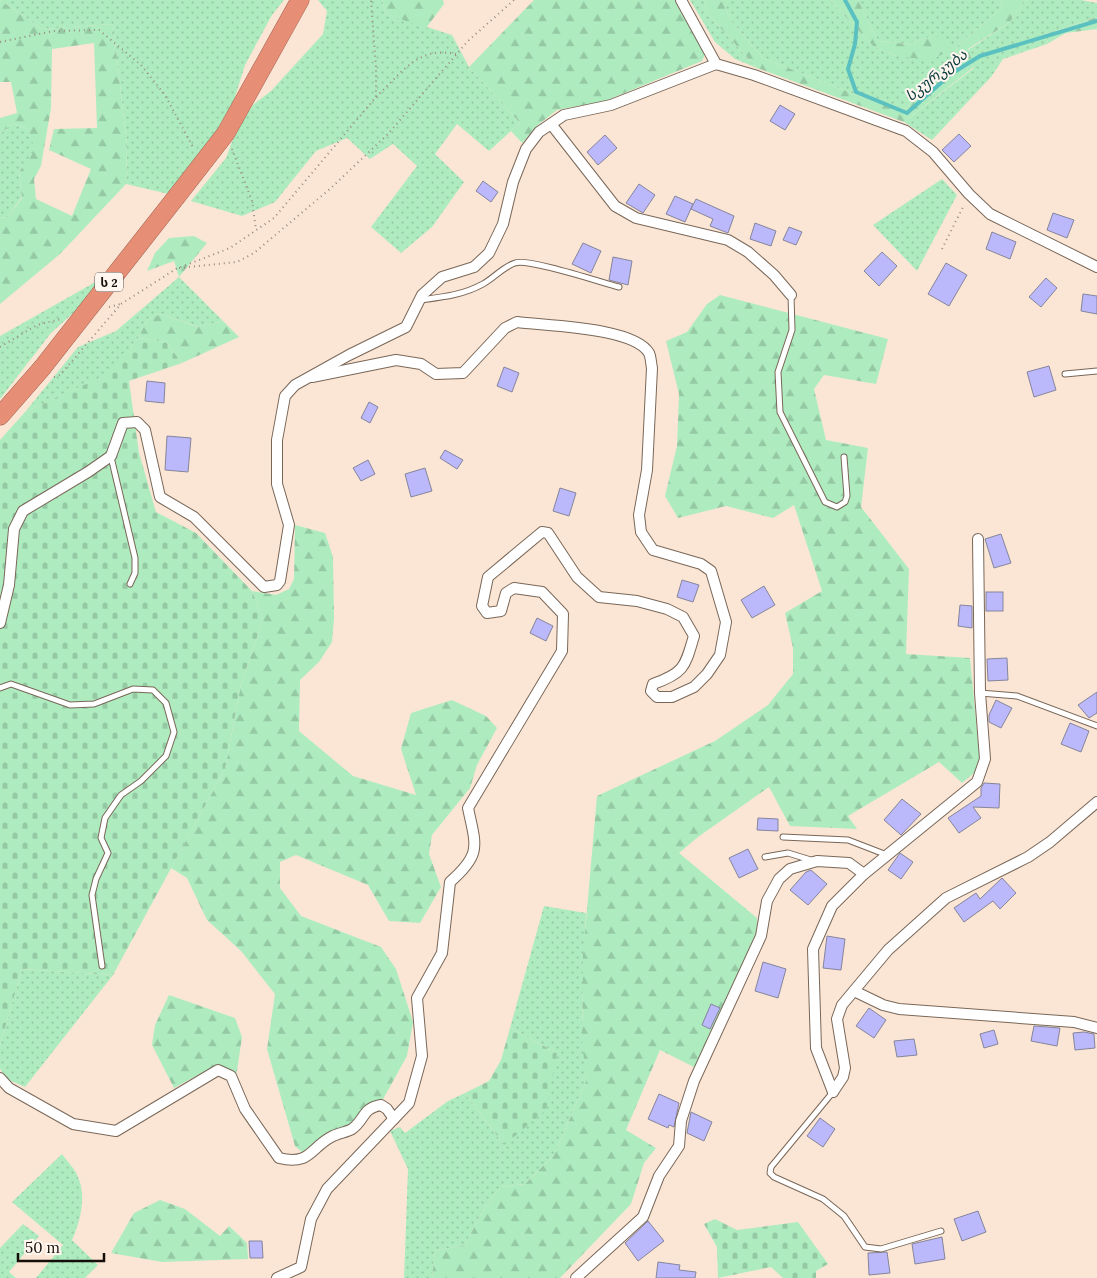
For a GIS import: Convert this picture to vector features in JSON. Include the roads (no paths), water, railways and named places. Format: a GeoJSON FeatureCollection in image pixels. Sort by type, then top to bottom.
{"type":"FeatureCollection","features":[{"type":"Feature","properties":{"kind":"highway","name":"ს 2"},"geometry":{"type":"LineString","coordinates":[[0,416],[47,373],[177,196],[226,133],[300,0]]}},
{"type":"Feature","properties":{"kind":"street"},"geometry":{"type":"LineString","coordinates":[[681,0],[716,64]]}},
{"type":"Feature","properties":{"kind":"street"},"geometry":{"type":"LineString","coordinates":[[0,623],[9,585],[14,529],[23,511],[111,456],[123,423],[137,422],[145,430],[160,497],[194,517],[264,587],[277,585],[280,581],[289,525],[277,484],[277,440],[285,396],[296,385],[406,326],[419,300],[442,277],[474,267],[490,253],[503,224],[512,182],[526,149],[539,132],[564,115],[611,106],[716,64],[754,75],[906,131],[933,152],[990,214],[1097,267]]}},
{"type":"Feature","properties":{"kind":"street"},"geometry":{"type":"LineString","coordinates":[[551,124],[615,206],[636,218],[728,240],[748,252],[774,275],[791,295]]}},
{"type":"Feature","properties":{"kind":"street"},"geometry":{"type":"LineString","coordinates":[[277,1278],[301,1267],[311,1219],[327,1189],[409,1103],[422,1056],[417,998],[442,953],[450,882],[468,866],[476,844],[468,808],[562,651],[564,614],[542,592],[514,588],[506,593],[501,612],[487,613],[482,606],[488,576],[542,532],[548,533],[576,577],[599,597],[637,602],[667,609],[683,618],[694,636],[686,666],[670,679],[653,684],[650,691],[657,697],[672,697],[694,687],[707,674],[720,655],[726,622],[711,571],[701,564],[653,550],[641,532],[639,516],[647,470],[652,368],[648,353],[633,340],[616,333],[517,322],[505,328],[463,373],[436,374],[421,364],[396,360],[312,377]]}},
{"type":"Feature","properties":{"kind":"street"},"geometry":{"type":"LineString","coordinates":[[833,1092],[816,1048],[813,949],[832,906],[864,874],[977,782],[985,759],[980,693],[978,539]]}},
{"type":"Feature","properties":{"kind":"street"},"geometry":{"type":"LineString","coordinates":[[833,1092],[843,1077],[844,1068],[838,1019],[842,1005],[888,950],[946,898],[1028,857],[1050,842],[1097,802]]}},
{"type":"Feature","properties":{"kind":"street"},"geometry":{"type":"LineString","coordinates":[[576,1278],[643,1217],[659,1176],[679,1146],[680,1121],[694,1081],[761,936],[767,900],[779,880],[790,869],[817,861],[849,863],[864,874]]}},
{"type":"Feature","properties":{"kind":"street"},"geometry":{"type":"LineString","coordinates":[[854,991],[883,1005],[899,1009],[1074,1022],[1097,1028]]}},
{"type":"Feature","properties":{"kind":"street"},"geometry":{"type":"LineString","coordinates":[[0,1078],[9,1088],[73,1124],[116,1131],[218,1070],[231,1076],[245,1109],[279,1158],[295,1161],[304,1159],[332,1136],[352,1129],[371,1107],[381,1105],[394,1119]]}},
{"type":"Feature","properties":{"kind":"lane"},"geometry":{"type":"LineString","coordinates":[[419,300],[458,295],[485,283],[516,262],[532,262],[564,273],[619,287]]}},
{"type":"Feature","properties":{"kind":"lane"},"geometry":{"type":"LineString","coordinates":[[791,295],[792,330],[778,372],[780,412],[825,502],[837,507],[845,502],[847,496],[844,457]]}},
{"type":"Feature","properties":{"kind":"lane"},"geometry":{"type":"LineString","coordinates":[[1065,374],[1097,371]]}},
{"type":"Feature","properties":{"kind":"lane"},"geometry":{"type":"LineString","coordinates":[[111,456],[135,558],[135,574],[130,584]]}},
{"type":"Feature","properties":{"kind":"lane"},"geometry":{"type":"LineString","coordinates":[[0,688],[11,684],[70,705],[94,704],[133,689],[153,690],[166,703],[174,732],[166,756],[142,781],[122,795],[105,818],[101,838],[108,853],[96,879],[92,895],[102,966]]}},
{"type":"Feature","properties":{"kind":"lane"},"geometry":{"type":"LineString","coordinates":[[980,693],[1017,696],[1097,726]]}},
{"type":"Feature","properties":{"kind":"lane"},"geometry":{"type":"LineString","coordinates":[[783,837],[848,840],[887,856]]}},
{"type":"Feature","properties":{"kind":"lane"},"geometry":{"type":"LineString","coordinates":[[764,857],[788,853],[817,861]]}},
{"type":"Feature","properties":{"kind":"lane"},"geometry":{"type":"LineString","coordinates":[[833,1092],[771,1167],[770,1173],[774,1177],[801,1187],[823,1199],[844,1216],[865,1247],[881,1249],[941,1231]]}},
{"type":"Feature","properties":{"kind":"waterway","name":"სკურკუბა"},"geometry":{"type":"LineString","coordinates":[[845,0],[857,22],[855,44],[848,69],[856,92],[907,113],[951,74],[980,56],[1097,21]]}}]}
